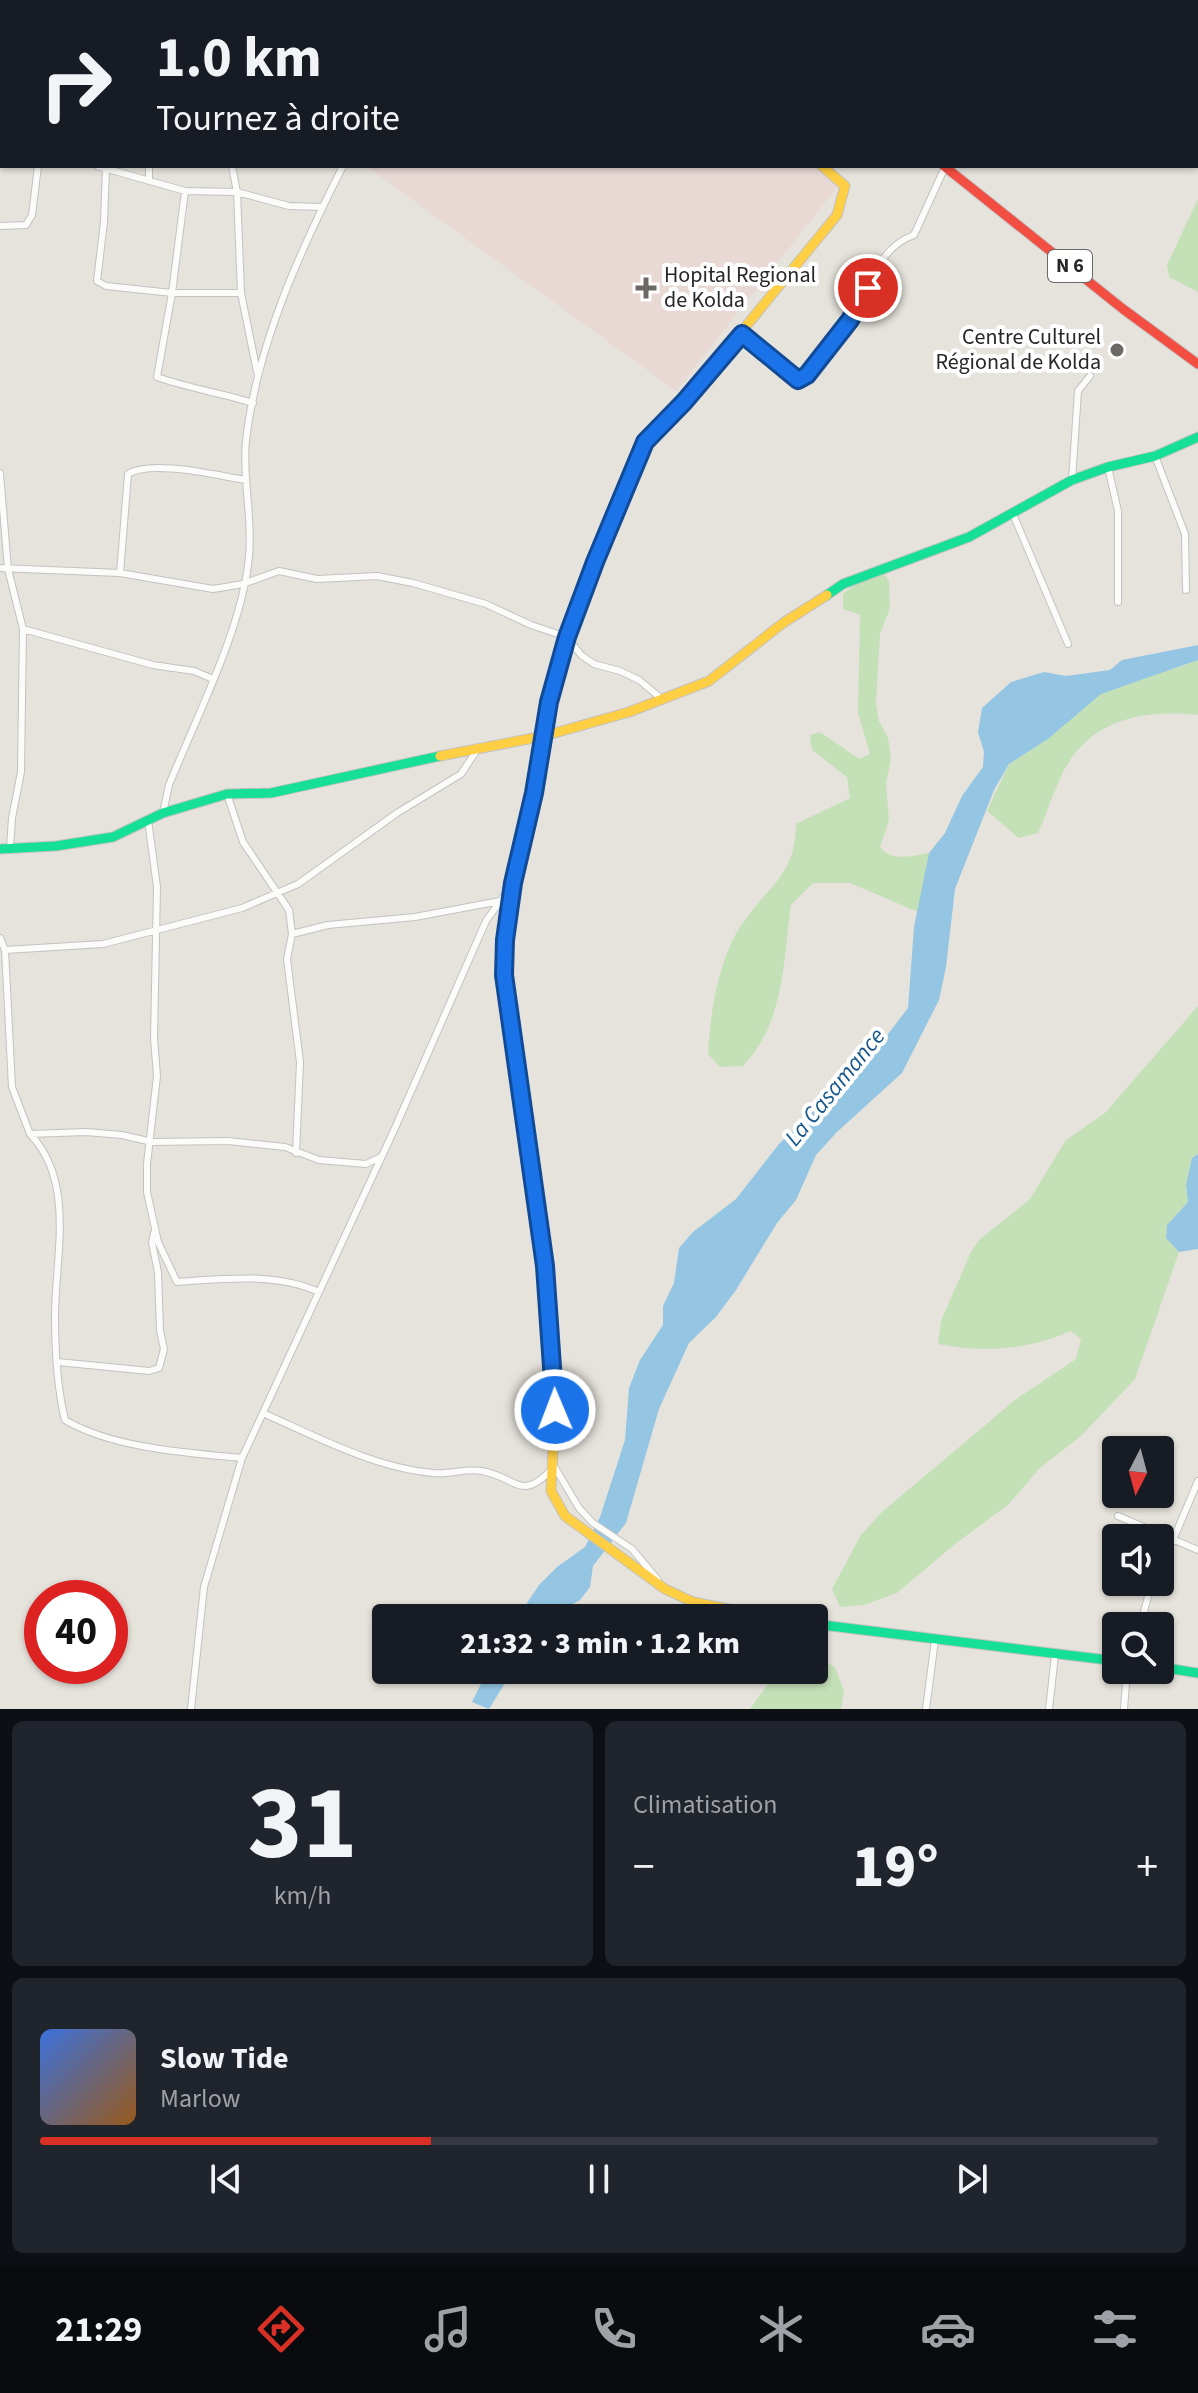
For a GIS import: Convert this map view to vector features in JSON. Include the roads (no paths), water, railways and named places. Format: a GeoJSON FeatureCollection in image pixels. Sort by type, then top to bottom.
{"type":"FeatureCollection","features":[{"type":"Feature","properties":{"kind":"street"},"geometry":{"type":"LineString","coordinates":[[0,226],[26,225],[32,215],[38,168]]}},
{"type":"Feature","properties":{"kind":"street"},"geometry":{"type":"LineString","coordinates":[[241,293],[172,293],[106,286],[97,281],[106,168],[185,191],[237,192],[289,206],[322,207]]}},
{"type":"Feature","properties":{"kind":"street"},"geometry":{"type":"LineString","coordinates":[[149,168],[149,181]]}},
{"type":"Feature","properties":{"kind":"street"},"geometry":{"type":"LineString","coordinates":[[232,168],[237,192],[241,293],[258,376]]}},
{"type":"Feature","properties":{"kind":"street"},"geometry":{"type":"LineString","coordinates":[[163,813],[169,785],[233,626],[249,557],[246,442],[258,376],[322,207],[342,168]]}},
{"type":"Feature","properties":{"kind":"street"},"geometry":{"type":"LineString","coordinates":[[703,1604],[665,1589],[621,1560],[565,1516],[551,1491],[555,1410],[553,1346],[543,1251],[504,975],[505,940],[513,883],[567,637],[645,442],[742,334],[837,215],[845,186],[824,168]]}},
{"type":"Feature","properties":{"kind":"street"},"geometry":{"type":"LineString","coordinates":[[742,334],[782,370],[798,380],[807,375],[850,320],[884,255],[899,240],[914,235],[943,168]]}},
{"type":"Feature","properties":{"kind":"street","name":"N 6"},"geometry":{"type":"LineString","coordinates":[[947,168],[1198,364]]}},
{"type":"Feature","properties":{"kind":"street"},"geometry":{"type":"LineString","coordinates":[[185,191],[157,377],[186,388],[224,393],[253,403]]}},
{"type":"Feature","properties":{"kind":"street"},"geometry":{"type":"LineString","coordinates":[[1072,480],[1078,391],[1090,376]]}},
{"type":"Feature","properties":{"kind":"street"},"geometry":{"type":"LineString","coordinates":[[0,473],[4,569],[23,629],[21,772],[5,849],[113,837],[163,813],[227,794],[271,793],[320,785],[479,747],[544,736],[663,700],[709,681],[783,623],[835,589],[895,562],[969,537],[1072,480],[1108,467],[1155,456],[1198,437]]}},
{"type":"Feature","properties":{"kind":"street"},"geometry":{"type":"LineString","coordinates":[[1155,456],[1185,534],[1186,590]]}},
{"type":"Feature","properties":{"kind":"street"},"geometry":{"type":"LineString","coordinates":[[1108,467],[1118,511],[1118,602]]}},
{"type":"Feature","properties":{"kind":"street"},"geometry":{"type":"LineString","coordinates":[[120,573],[128,474],[136,469],[177,470],[246,480]]}},
{"type":"Feature","properties":{"kind":"street"},"geometry":{"type":"LineString","coordinates":[[1013,514],[1068,644]]}},
{"type":"Feature","properties":{"kind":"street"},"geometry":{"type":"LineString","coordinates":[[4,569],[120,573],[213,589],[243,584],[279,571],[317,579],[377,576],[486,604],[531,625],[567,637],[581,655],[594,664],[639,680],[663,700]]}},
{"type":"Feature","properties":{"kind":"street"},"geometry":{"type":"LineString","coordinates":[[23,629],[153,665],[194,671],[213,679]]}},
{"type":"Feature","properties":{"kind":"street"},"geometry":{"type":"LineString","coordinates":[[5,950],[103,944],[225,915],[280,892],[298,884],[397,813],[461,774],[479,747]]}},
{"type":"Feature","properties":{"kind":"street"},"geometry":{"type":"LineString","coordinates":[[227,794],[243,842],[280,892],[289,910],[292,934],[287,959],[300,1062],[296,1153]]}},
{"type":"Feature","properties":{"kind":"street"},"geometry":{"type":"LineString","coordinates":[[148,820],[156,864],[157,908],[154,932],[157,1076],[152,1142],[147,1164],[147,1192],[155,1230],[177,1282],[245,1278],[300,1283],[319,1292]]}},
{"type":"Feature","properties":{"kind":"street"},"geometry":{"type":"LineString","coordinates":[[191,1709],[204,1587],[242,1458],[265,1414],[486,921],[513,883]]}},
{"type":"Feature","properties":{"kind":"street"},"geometry":{"type":"LineString","coordinates":[[292,934],[339,923],[415,917],[500,901]]}},
{"type":"Feature","properties":{"kind":"street"},"geometry":{"type":"LineString","coordinates":[[0,938],[5,950],[12,1087],[30,1134],[47,1156],[59,1194],[60,1266],[55,1314],[59,1398],[65,1420],[87,1434],[242,1458]]}},
{"type":"Feature","properties":{"kind":"street"},"geometry":{"type":"LineString","coordinates":[[30,1134],[86,1132],[122,1135],[152,1142],[228,1141],[285,1147],[319,1160],[366,1164],[381,1157]]}},
{"type":"Feature","properties":{"kind":"street"},"geometry":{"type":"LineString","coordinates":[[58,1362],[149,1371],[159,1368],[164,1349],[160,1331],[158,1272],[152,1243],[155,1230]]}},
{"type":"Feature","properties":{"kind":"street"},"geometry":{"type":"LineString","coordinates":[[265,1414],[359,1454],[432,1473],[480,1470],[528,1488],[536,1485],[552,1464]]}},
{"type":"Feature","properties":{"kind":"street"},"geometry":{"type":"LineString","coordinates":[[552,1464],[567,1492],[593,1523],[632,1549],[665,1589]]}},
{"type":"Feature","properties":{"kind":"street"},"geometry":{"type":"LineString","coordinates":[[1174,1538],[1198,1481]]}},
{"type":"Feature","properties":{"kind":"street"},"geometry":{"type":"LineString","coordinates":[[1118,1516],[1136,1524]]}},
{"type":"Feature","properties":{"kind":"street"},"geometry":{"type":"LineString","coordinates":[[1174,1540],[1198,1550]]}},
{"type":"Feature","properties":{"kind":"street"},"geometry":{"type":"LineString","coordinates":[[828,1626],[1102,1660]]}},
{"type":"Feature","properties":{"kind":"street"},"geometry":{"type":"LineString","coordinates":[[926,1709],[935,1640]]}},
{"type":"Feature","properties":{"kind":"street"},"geometry":{"type":"LineString","coordinates":[[1049,1709],[1055,1655]]}},
{"type":"Feature","properties":{"kind":"street"},"geometry":{"type":"LineString","coordinates":[[1174,1669],[1198,1673]]}},
{"type":"Feature","properties":{"kind":"street"},"geometry":{"type":"LineString","coordinates":[[1124,1709],[1126,1684]]}},
{"type":"Feature","properties":{"kind":"water"},"geometry":{"type":"Polygon","coordinates":[[[1198,645],[1198,660],[1101,694],[1048,739],[1009,764],[994,790],[955,889],[939,1000],[902,1073],[816,1155],[796,1200],[777,1223],[736,1290],[716,1317],[689,1343],[659,1409],[626,1523],[593,1566],[590,1587],[573,1604],[526,1604],[557,1567],[585,1547],[600,1517],[625,1440],[629,1388],[640,1360],[663,1325],[663,1306],[674,1283],[679,1248],[693,1232],[736,1199],[779,1144],[872,1055],[908,1008],[914,927],[929,853],[945,833],[962,796],[983,767],[984,752],[978,732],[982,708],[1011,682],[1044,672],[1066,676],[1110,670],[1122,660],[1198,645]]]}},
{"type":"Feature","properties":{"kind":"water"},"geometry":{"type":"Polygon","coordinates":[[[1198,1154],[1198,1249],[1179,1252],[1166,1238],[1167,1225],[1188,1202],[1186,1185],[1192,1158],[1198,1154]]]}},
{"type":"Feature","properties":{"kind":"water"},"geometry":{"type":"Polygon","coordinates":[[[481,1684],[504,1684],[489,1709],[472,1702],[481,1684]]]}},
{"type":"Feature","properties":{"kind":"place","name":"Hopital Regional de Kolda"},"geometry":{"type":"Point","coordinates":[646,288]}},
{"type":"Feature","properties":{"kind":"place","name":"Centre Culturel Régional de Kolda"},"geometry":{"type":"Point","coordinates":[1117,350]}},
{"type":"Feature","properties":{"kind":"water label","name":"La Casamance"},"geometry":{"type":"Point","coordinates":[835,1087]}}]}
